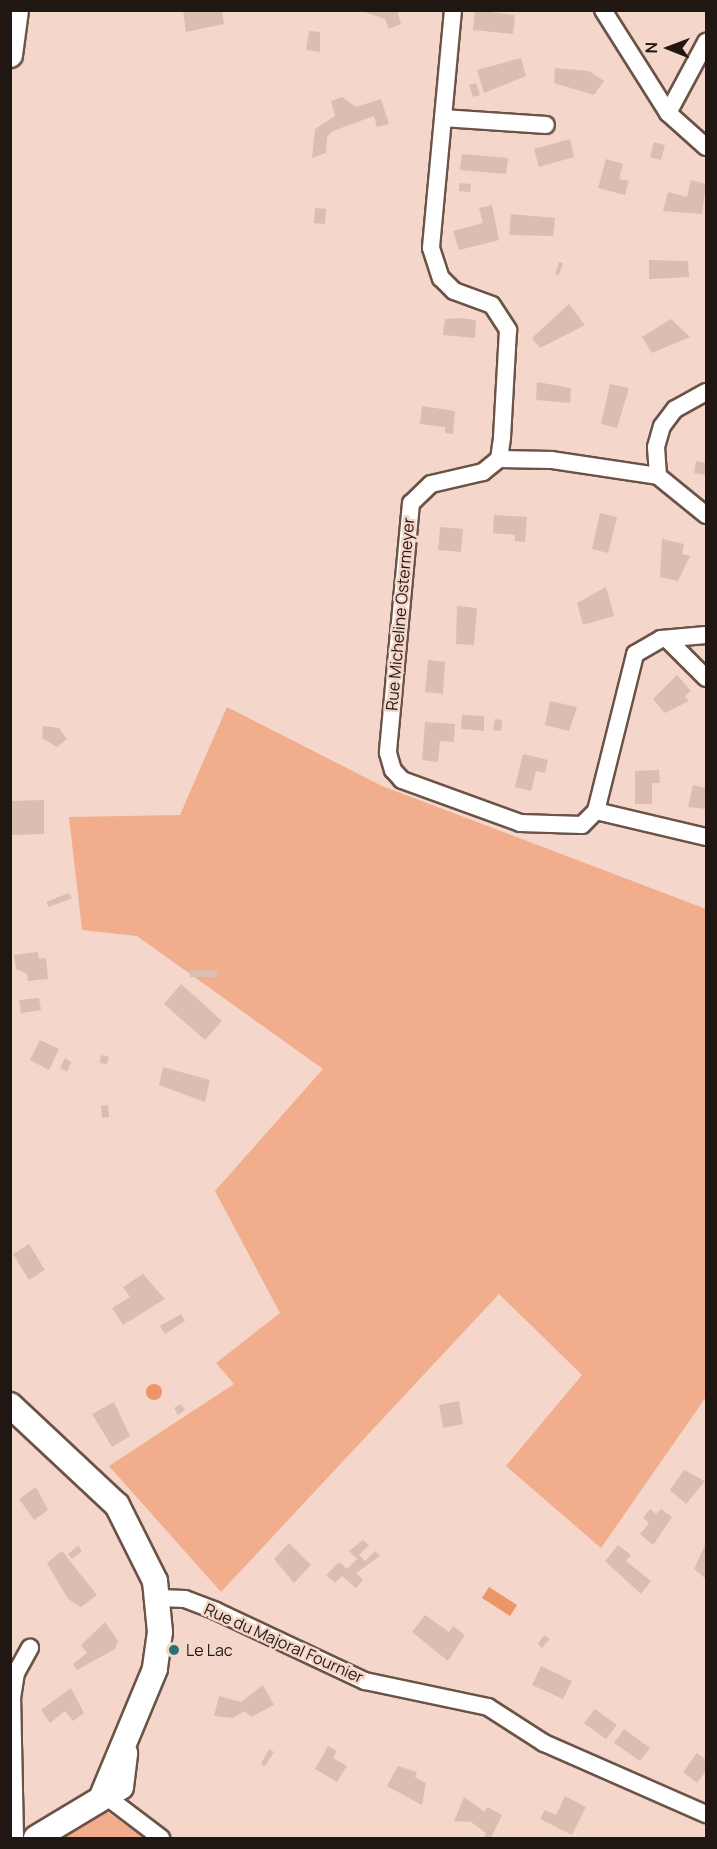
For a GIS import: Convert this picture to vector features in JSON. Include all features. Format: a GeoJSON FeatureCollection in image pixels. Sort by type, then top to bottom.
{"type":"FeatureCollection","features":[{"type":"Feature","properties":{"kind":"main road"},"geometry":{"type":"LineString","coordinates":[[10,55],[16,10]]}},
{"type":"Feature","properties":{"kind":"main road"},"geometry":{"type":"LineString","coordinates":[[10,1405],[117,1505],[143,1549],[159,1598],[155,1670],[130,1734],[112,1791],[36,1839]]}},
{"type":"Feature","properties":{"kind":"street"},"geometry":{"type":"LineString","coordinates":[[453,10],[433,263],[454,291],[492,305],[508,330],[499,459],[552,459],[658,476],[706,515]]}},
{"type":"Feature","properties":{"kind":"street"},"geometry":{"type":"LineString","coordinates":[[603,10],[668,113],[706,147]]}},
{"type":"Feature","properties":{"kind":"street"},"geometry":{"type":"LineString","coordinates":[[668,113],[706,42]]}},
{"type":"Feature","properties":{"kind":"street"},"geometry":{"type":"LineString","coordinates":[[443,118],[546,125]]}},
{"type":"Feature","properties":{"kind":"street"},"geometry":{"type":"LineString","coordinates":[[658,476],[662,426],[675,409],[706,392]]}},
{"type":"Feature","properties":{"kind":"street","name":"Rue Micheline Ostermeyer"},"geometry":{"type":"LineString","coordinates":[[499,459],[483,472],[431,484],[411,503],[388,753],[393,770],[402,780],[520,823],[569,828],[596,812]]}},
{"type":"Feature","properties":{"kind":"street"},"geometry":{"type":"LineString","coordinates":[[706,635],[646,644],[628,668],[596,812],[706,837]]}},
{"type":"Feature","properties":{"kind":"street"},"geometry":{"type":"LineString","coordinates":[[668,639],[706,678]]}},
{"type":"Feature","properties":{"kind":"street","name":"Rue du Majoral Fournier"},"geometry":{"type":"LineString","coordinates":[[159,1598],[186,1599],[216,1611],[364,1681],[488,1707],[603,1772],[706,1814]]}},
{"type":"Feature","properties":{"kind":"street"},"geometry":{"type":"LineString","coordinates":[[15,1839],[11,1699],[16,1673],[30,1648]]}},
{"type":"Feature","properties":{"kind":"street"},"geometry":{"type":"LineString","coordinates":[[112,1791],[159,1837]]}},
{"type":"Feature","properties":{"kind":"shaded area"},"geometry":{"type":"Polygon","coordinates":[[[227,707],[382,786],[706,909],[706,1397],[601,1548],[506,1466],[582,1375],[499,1294],[221,1592],[109,1466],[234,1384],[216,1363],[280,1313],[215,1191],[323,1069],[137,936],[82,930],[69,817],[180,815],[227,707]]]}},
{"type":"Feature","properties":{"kind":"shaded area"},"geometry":{"type":"Polygon","coordinates":[[[151,1384],[157,1384],[162,1392],[160,1398],[151,1400],[146,1395],[146,1389],[151,1384]]]}},
{"type":"Feature","properties":{"kind":"shaded area"},"geometry":{"type":"Polygon","coordinates":[[[489,1587],[517,1605],[510,1616],[482,1598],[489,1587]]]}},
{"type":"Feature","properties":{"kind":"shaded area"},"geometry":{"type":"Polygon","coordinates":[[[100,1807],[145,1838],[52,1838],[100,1807]]]}},
{"type":"Feature","properties":{"kind":"building"},"geometry":{"type":"Polygon","coordinates":[[[183,10],[222,10],[224,24],[186,32],[183,10]]]}},
{"type":"Feature","properties":{"kind":"building"},"geometry":{"type":"Polygon","coordinates":[[[359,10],[397,10],[401,24],[389,29],[385,19],[359,10]]]}},
{"type":"Feature","properties":{"kind":"building"},"geometry":{"type":"Polygon","coordinates":[[[475,10],[515,15],[513,34],[473,30],[475,10]]]}},
{"type":"Feature","properties":{"kind":"building"},"geometry":{"type":"Polygon","coordinates":[[[309,31],[320,32],[320,52],[306,50],[309,31]]]}},
{"type":"Feature","properties":{"kind":"building"},"geometry":{"type":"Polygon","coordinates":[[[521,58],[526,76],[484,93],[477,70],[521,58]]]}},
{"type":"Feature","properties":{"kind":"building"},"geometry":{"type":"Polygon","coordinates":[[[555,68],[589,71],[604,81],[594,95],[554,83],[555,68]]]}},
{"type":"Feature","properties":{"kind":"building"},"geometry":{"type":"Polygon","coordinates":[[[476,83],[480,95],[473,97],[469,85],[476,83]]]}},
{"type":"Feature","properties":{"kind":"building"},"geometry":{"type":"Polygon","coordinates":[[[342,97],[356,107],[381,99],[389,124],[377,127],[374,116],[333,131],[327,137],[326,153],[312,158],[315,129],[335,116],[331,101],[342,97]]]}},
{"type":"Feature","properties":{"kind":"building"},"geometry":{"type":"Polygon","coordinates":[[[570,139],[574,157],[539,167],[534,149],[570,139]]]}},
{"type":"Feature","properties":{"kind":"building"},"geometry":{"type":"Polygon","coordinates":[[[654,142],[665,145],[661,160],[650,157],[654,142]]]}},
{"type":"Feature","properties":{"kind":"building"},"geometry":{"type":"Polygon","coordinates":[[[462,154],[508,158],[506,174],[460,170],[462,154]]]}},
{"type":"Feature","properties":{"kind":"building"},"geometry":{"type":"Polygon","coordinates":[[[606,159],[623,164],[619,179],[629,181],[625,195],[598,188],[606,159]]]}},
{"type":"Feature","properties":{"kind":"building"},"geometry":{"type":"Polygon","coordinates":[[[691,180],[706,184],[702,214],[663,211],[668,192],[687,197],[691,180]]]}},
{"type":"Feature","properties":{"kind":"building"},"geometry":{"type":"Polygon","coordinates":[[[459,183],[471,184],[470,192],[459,191],[459,183]]]}},
{"type":"Feature","properties":{"kind":"building"},"geometry":{"type":"Polygon","coordinates":[[[492,205],[499,240],[459,250],[453,231],[483,223],[479,208],[492,205]]]}},
{"type":"Feature","properties":{"kind":"building"},"geometry":{"type":"Polygon","coordinates":[[[315,208],[326,209],[325,224],[314,223],[315,208]]]}},
{"type":"Feature","properties":{"kind":"building"},"geometry":{"type":"Polygon","coordinates":[[[511,214],[555,218],[553,236],[509,235],[511,214]]]}},
{"type":"Feature","properties":{"kind":"building"},"geometry":{"type":"Polygon","coordinates":[[[649,260],[688,261],[689,277],[649,279],[649,260]]]}},
{"type":"Feature","properties":{"kind":"building"},"geometry":{"type":"Polygon","coordinates":[[[559,262],[563,263],[559,275],[555,274],[559,262]]]}},
{"type":"Feature","properties":{"kind":"building"},"geometry":{"type":"Polygon","coordinates":[[[569,304],[585,325],[540,348],[532,338],[569,304]]]}},
{"type":"Feature","properties":{"kind":"building"},"geometry":{"type":"Polygon","coordinates":[[[445,319],[476,320],[475,338],[443,335],[445,319]]]}},
{"type":"Feature","properties":{"kind":"building"},"geometry":{"type":"Polygon","coordinates":[[[671,319],[690,337],[652,353],[642,337],[671,319]]]}},
{"type":"Feature","properties":{"kind":"building"},"geometry":{"type":"Polygon","coordinates":[[[537,382],[571,388],[570,403],[536,400],[537,382]]]}},
{"type":"Feature","properties":{"kind":"building"},"geometry":{"type":"Polygon","coordinates":[[[610,384],[629,388],[617,428],[601,424],[610,384]]]}},
{"type":"Feature","properties":{"kind":"building"},"geometry":{"type":"Polygon","coordinates":[[[422,406],[455,411],[453,434],[445,433],[445,427],[420,424],[422,406]]]}},
{"type":"Feature","properties":{"kind":"building"},"geometry":{"type":"Polygon","coordinates":[[[696,461],[706,463],[706,475],[694,473],[696,461]]]}},
{"type":"Feature","properties":{"kind":"building"},"geometry":{"type":"Polygon","coordinates":[[[600,513],[617,517],[608,553],[592,549],[600,513]]]}},
{"type":"Feature","properties":{"kind":"building"},"geometry":{"type":"Polygon","coordinates":[[[494,515],[527,517],[525,542],[515,541],[515,535],[493,533],[494,515]]]}},
{"type":"Feature","properties":{"kind":"building"},"geometry":{"type":"Polygon","coordinates":[[[440,527],[463,529],[461,552],[438,550],[440,527]]]}},
{"type":"Feature","properties":{"kind":"building"},"geometry":{"type":"Polygon","coordinates":[[[662,539],[684,544],[682,554],[690,556],[678,581],[660,577],[662,539]]]}},
{"type":"Feature","properties":{"kind":"building"},"geometry":{"type":"Polygon","coordinates":[[[606,587],[614,616],[583,625],[577,603],[606,587]]]}},
{"type":"Feature","properties":{"kind":"building"},"geometry":{"type":"Polygon","coordinates":[[[457,606],[477,608],[474,645],[456,644],[457,606]]]}},
{"type":"Feature","properties":{"kind":"building"},"geometry":{"type":"Polygon","coordinates":[[[428,660],[445,662],[443,694],[425,692],[428,660]]]}},
{"type":"Feature","properties":{"kind":"building"},"geometry":{"type":"Polygon","coordinates":[[[677,675],[691,691],[685,696],[689,701],[665,713],[653,699],[677,675]]]}},
{"type":"Feature","properties":{"kind":"building"},"geometry":{"type":"Polygon","coordinates":[[[550,701],[577,707],[569,731],[545,725],[550,701]]]}},
{"type":"Feature","properties":{"kind":"building"},"geometry":{"type":"Polygon","coordinates":[[[462,715],[484,716],[484,731],[461,729],[462,715]]]}},
{"type":"Feature","properties":{"kind":"building"},"geometry":{"type":"Polygon","coordinates":[[[495,719],[502,720],[501,731],[493,730],[495,719]]]}},
{"type":"Feature","properties":{"kind":"building"},"geometry":{"type":"Polygon","coordinates":[[[425,722],[455,724],[454,742],[440,741],[438,762],[422,760],[425,722]]]}},
{"type":"Feature","properties":{"kind":"building"},"geometry":{"type":"Polygon","coordinates":[[[43,726],[59,728],[67,739],[57,747],[42,738],[43,726]]]}},
{"type":"Feature","properties":{"kind":"building"},"geometry":{"type":"Polygon","coordinates":[[[523,754],[548,760],[545,773],[536,771],[531,791],[515,787],[523,754]]]}},
{"type":"Feature","properties":{"kind":"building"},"geometry":{"type":"Polygon","coordinates":[[[659,770],[660,783],[652,783],[652,804],[635,804],[635,771],[659,770]]]}},
{"type":"Feature","properties":{"kind":"building"},"geometry":{"type":"Polygon","coordinates":[[[693,785],[706,788],[706,809],[688,807],[693,785]]]}},
{"type":"Feature","properties":{"kind":"building"},"geometry":{"type":"Polygon","coordinates":[[[44,800],[44,834],[11,835],[10,801],[44,800]]]}},
{"type":"Feature","properties":{"kind":"building"},"geometry":{"type":"Polygon","coordinates":[[[69,893],[72,898],[49,907],[46,902],[69,893]]]}},
{"type":"Feature","properties":{"kind":"building"},"geometry":{"type":"Polygon","coordinates":[[[38,952],[39,959],[46,958],[48,979],[28,981],[27,974],[16,969],[14,955],[38,952]]]}},
{"type":"Feature","properties":{"kind":"building"},"geometry":{"type":"Polygon","coordinates":[[[190,970],[218,970],[218,977],[190,977],[190,970]]]}},
{"type":"Feature","properties":{"kind":"building"},"geometry":{"type":"Polygon","coordinates":[[[181,984],[222,1021],[205,1040],[164,1004],[181,984]]]}},
{"type":"Feature","properties":{"kind":"building"},"geometry":{"type":"Polygon","coordinates":[[[39,998],[41,1010],[21,1013],[19,1000],[39,998]]]}},
{"type":"Feature","properties":{"kind":"building"},"geometry":{"type":"Polygon","coordinates":[[[40,1040],[59,1049],[49,1070],[30,1060],[40,1040]]]}},
{"type":"Feature","properties":{"kind":"building"},"geometry":{"type":"Polygon","coordinates":[[[101,1055],[109,1057],[107,1064],[100,1063],[101,1055]]]}},
{"type":"Feature","properties":{"kind":"building"},"geometry":{"type":"Polygon","coordinates":[[[65,1058],[71,1062],[67,1072],[60,1068],[65,1058]]]}},
{"type":"Feature","properties":{"kind":"building"},"geometry":{"type":"Polygon","coordinates":[[[163,1067],[210,1080],[205,1102],[159,1085],[163,1067]]]}},
{"type":"Feature","properties":{"kind":"building"},"geometry":{"type":"Polygon","coordinates":[[[108,1105],[109,1117],[102,1118],[101,1106],[108,1105]]]}},
{"type":"Feature","properties":{"kind":"building"},"geometry":{"type":"Polygon","coordinates":[[[29,1244],[45,1270],[29,1280],[13,1254],[29,1244]]]}},
{"type":"Feature","properties":{"kind":"building"},"geometry":{"type":"Polygon","coordinates":[[[143,1274],[165,1299],[123,1325],[112,1308],[130,1297],[123,1287],[143,1274]]]}},
{"type":"Feature","properties":{"kind":"building"},"geometry":{"type":"Polygon","coordinates":[[[181,1314],[185,1321],[165,1334],[160,1326],[181,1314]]]}},
{"type":"Feature","properties":{"kind":"building"},"geometry":{"type":"Polygon","coordinates":[[[459,1401],[463,1424],[443,1428],[439,1405],[459,1401]]]}},
{"type":"Feature","properties":{"kind":"building"},"geometry":{"type":"Polygon","coordinates":[[[114,1402],[130,1436],[112,1447],[92,1414],[114,1402]]]}},
{"type":"Feature","properties":{"kind":"building"},"geometry":{"type":"Polygon","coordinates":[[[181,1404],[185,1410],[178,1415],[174,1408],[181,1404]]]}},
{"type":"Feature","properties":{"kind":"building"},"geometry":{"type":"Polygon","coordinates":[[[684,1470],[705,1481],[686,1504],[670,1490],[684,1470]]]}},
{"type":"Feature","properties":{"kind":"building"},"geometry":{"type":"Polygon","coordinates":[[[36,1487],[48,1510],[34,1520],[19,1499],[36,1487]]]}},
{"type":"Feature","properties":{"kind":"building"},"geometry":{"type":"Polygon","coordinates":[[[650,1509],[656,1514],[661,1509],[672,1517],[653,1545],[640,1534],[649,1523],[643,1518],[650,1509]]]}},
{"type":"Feature","properties":{"kind":"building"},"geometry":{"type":"Polygon","coordinates":[[[363,1540],[369,1545],[359,1555],[365,1561],[375,1551],[380,1556],[356,1573],[363,1580],[356,1588],[342,1576],[335,1583],[326,1575],[339,1562],[347,1569],[357,1559],[349,1551],[363,1540]]]}},
{"type":"Feature","properties":{"kind":"building"},"geometry":{"type":"Polygon","coordinates":[[[289,1543],[311,1565],[294,1583],[274,1559],[289,1543]]]}},
{"type":"Feature","properties":{"kind":"building"},"geometry":{"type":"Polygon","coordinates":[[[706,1543],[706,1579],[694,1569],[706,1543]]]}},
{"type":"Feature","properties":{"kind":"building"},"geometry":{"type":"Polygon","coordinates":[[[618,1545],[631,1555],[626,1561],[651,1581],[641,1594],[605,1561],[618,1545]]]}},
{"type":"Feature","properties":{"kind":"building"},"geometry":{"type":"Polygon","coordinates":[[[78,1546],[82,1551],[72,1559],[68,1554],[78,1546]]]}},
{"type":"Feature","properties":{"kind":"building"},"geometry":{"type":"Polygon","coordinates":[[[62,1551],[97,1595],[81,1607],[68,1599],[47,1563],[62,1551]]]}},
{"type":"Feature","properties":{"kind":"building"},"geometry":{"type":"Polygon","coordinates":[[[425,1615],[449,1632],[453,1626],[465,1635],[448,1661],[412,1632],[425,1615]]]}},
{"type":"Feature","properties":{"kind":"building"},"geometry":{"type":"Polygon","coordinates":[[[105,1622],[118,1641],[115,1649],[77,1670],[73,1664],[87,1653],[81,1645],[105,1622]]]}},
{"type":"Feature","properties":{"kind":"building"},"geometry":{"type":"Polygon","coordinates":[[[544,1635],[550,1639],[542,1648],[538,1644],[544,1635]]]}},
{"type":"Feature","properties":{"kind":"building"},"geometry":{"type":"Polygon","coordinates":[[[541,1666],[572,1681],[563,1699],[532,1685],[541,1666]]]}},
{"type":"Feature","properties":{"kind":"building"},"geometry":{"type":"Polygon","coordinates":[[[263,1685],[274,1705],[251,1717],[245,1711],[233,1718],[214,1716],[219,1696],[241,1702],[263,1685]]]}},
{"type":"Feature","properties":{"kind":"building"},"geometry":{"type":"Polygon","coordinates":[[[71,1688],[84,1713],[73,1721],[65,1711],[50,1723],[41,1710],[71,1688]]]}},
{"type":"Feature","properties":{"kind":"building"},"geometry":{"type":"Polygon","coordinates":[[[595,1709],[617,1725],[606,1739],[584,1723],[595,1709]]]}},
{"type":"Feature","properties":{"kind":"building"},"geometry":{"type":"Polygon","coordinates":[[[624,1729],[650,1748],[640,1761],[614,1743],[624,1729]]]}},
{"type":"Feature","properties":{"kind":"building"},"geometry":{"type":"Polygon","coordinates":[[[328,1746],[337,1751],[333,1758],[347,1766],[337,1782],[315,1769],[328,1746]]]}},
{"type":"Feature","properties":{"kind":"building"},"geometry":{"type":"Polygon","coordinates":[[[269,1749],[274,1752],[265,1766],[261,1764],[269,1749]]]}},
{"type":"Feature","properties":{"kind":"building"},"geometry":{"type":"Polygon","coordinates":[[[697,1753],[706,1760],[706,1771],[697,1783],[683,1772],[697,1753]]]}},
{"type":"Feature","properties":{"kind":"building"},"geometry":{"type":"Polygon","coordinates":[[[398,1766],[417,1772],[415,1777],[426,1783],[422,1805],[387,1786],[398,1766]]]}},
{"type":"Feature","properties":{"kind":"building"},"geometry":{"type":"Polygon","coordinates":[[[565,1796],[586,1807],[572,1835],[540,1819],[545,1810],[556,1815],[565,1796]]]}},
{"type":"Feature","properties":{"kind":"building"},"geometry":{"type":"Polygon","coordinates":[[[464,1797],[485,1812],[487,1807],[502,1815],[491,1838],[483,1838],[486,1833],[471,1822],[454,1821],[464,1797]]]}},
{"type":"Feature","properties":{"kind":"place","name":"Le Lac"},"geometry":{"type":"Point","coordinates":[174,1650]}}]}
